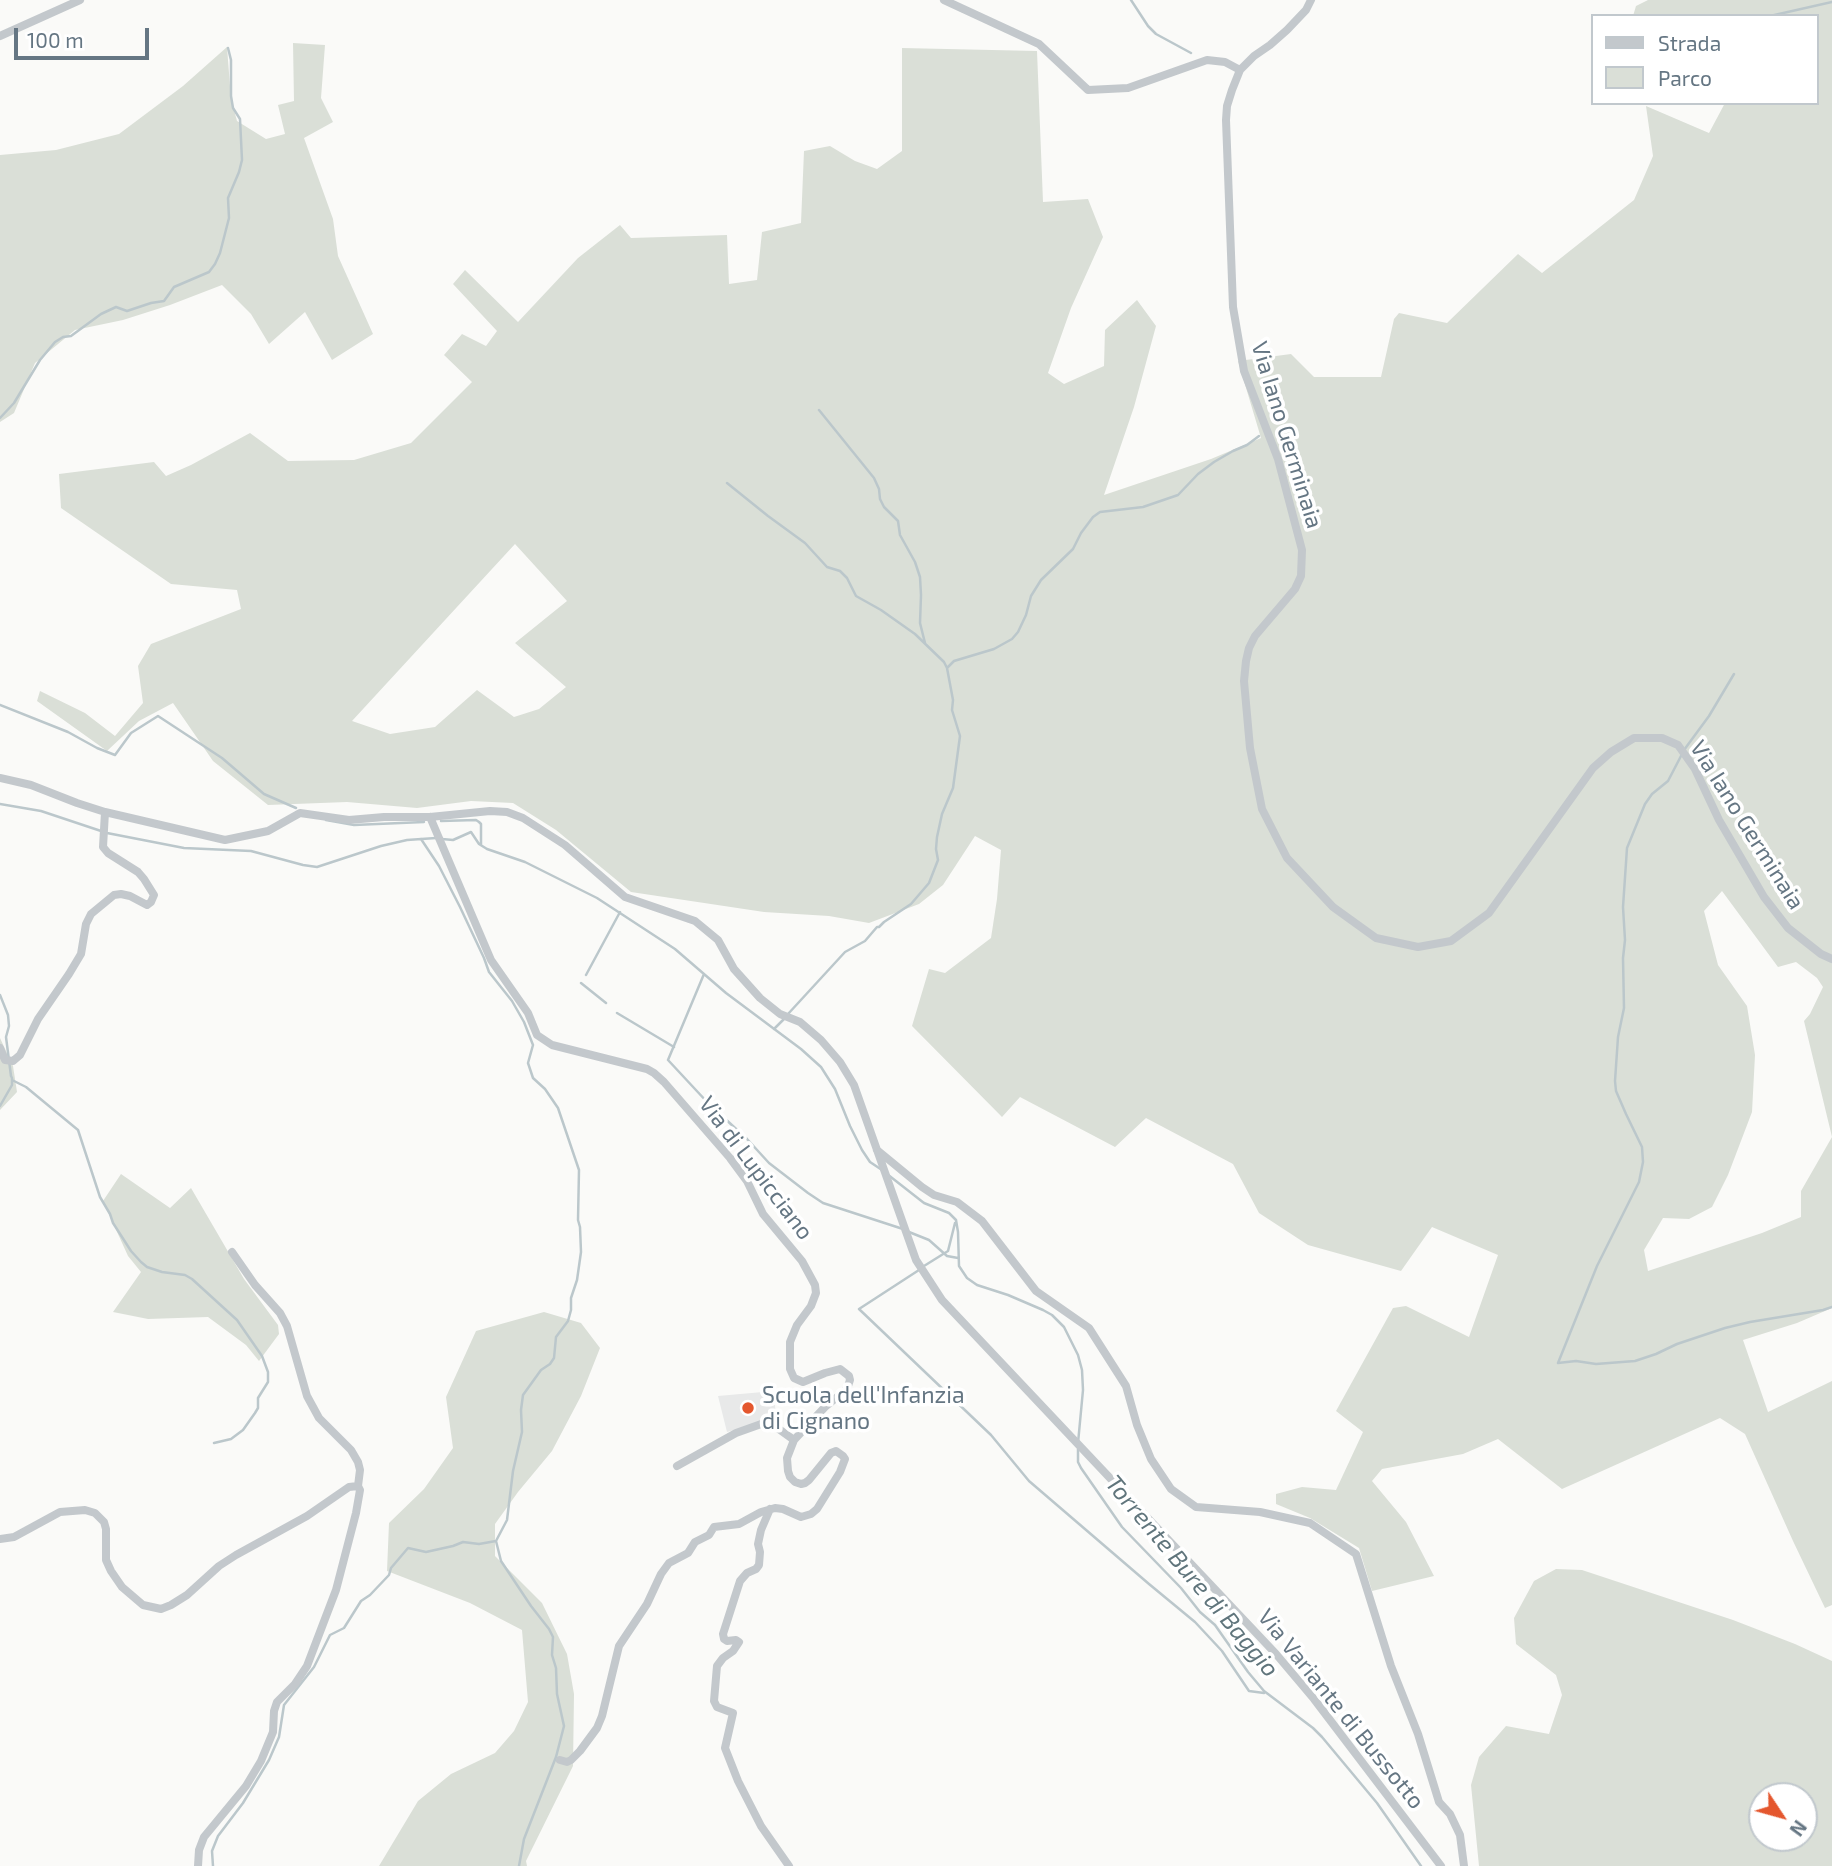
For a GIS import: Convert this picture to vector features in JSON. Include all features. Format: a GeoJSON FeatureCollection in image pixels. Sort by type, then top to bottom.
{"type":"FeatureCollection","features":[{"type":"Feature","properties":{"kind":"street"},"geometry":{"type":"LineString","coordinates":[[0,36],[80,0]]}},
{"type":"Feature","properties":{"kind":"street"},"geometry":{"type":"LineString","coordinates":[[944,0],[1039,44],[1088,90],[1128,88],[1207,60],[1226,62],[1240,71]]}},
{"type":"Feature","properties":{"kind":"street","name":"Via Iano Germinaia"},"geometry":{"type":"LineString","coordinates":[[1311,0],[1306,10],[1287,30],[1254,56],[1240,71],[1231,90],[1226,120],[1233,307],[1244,371],[1278,459],[1302,550],[1301,576],[1295,589],[1255,636],[1246,661],[1244,681],[1250,748],[1262,809],[1287,858],[1333,907],[1376,938],[1418,947],[1451,941],[1489,913],[1593,768],[1611,752],[1634,738],[1662,738],[1678,745],[1695,769],[1719,820],[1764,897],[1788,928],[1821,954],[1832,958]]}},
{"type":"Feature","properties":{"kind":"street","name":"Via Variante di Bussotto"},"geometry":{"type":"LineString","coordinates":[[0,778],[31,785],[105,815],[225,840],[268,831],[300,813],[349,820],[430,817],[490,811],[515,814],[565,845],[625,897],[695,921],[718,940],[734,969],[760,998],[821,1040],[855,1085],[916,1260],[942,1300],[1276,1654],[1314,1699],[1441,1866]]}},
{"type":"Feature","properties":{"kind":"street"},"geometry":{"type":"LineString","coordinates":[[0,1048],[5,1060],[13,1061],[20,1055],[38,1019],[81,954],[86,924],[91,914],[114,895],[130,896],[147,905],[151,902],[154,895],[138,872],[103,847],[105,815]]}},
{"type":"Feature","properties":{"kind":"street","name":"Via di Lupicciano"},"geometry":{"type":"LineString","coordinates":[[430,817],[491,960],[528,1013],[537,1035],[552,1045],[654,1073],[730,1158],[747,1181],[763,1214],[807,1269],[816,1293],[793,1334],[790,1351],[791,1374],[803,1382],[840,1369],[850,1380],[847,1389],[793,1440]]}},
{"type":"Feature","properties":{"kind":"street"},"geometry":{"type":"LineString","coordinates":[[877,1149],[922,1187],[934,1195],[957,1202],[982,1221],[1036,1291],[1089,1328],[1126,1386],[1146,1448],[1171,1489],[1196,1507],[1261,1512],[1310,1523],[1356,1554],[1391,1666],[1418,1734],[1439,1802],[1450,1814],[1460,1835],[1464,1866]]}},
{"type":"Feature","properties":{"kind":"street"},"geometry":{"type":"LineString","coordinates":[[198,1866],[199,1850],[204,1838],[246,1786],[261,1761],[273,1732],[277,1702],[295,1684],[307,1666],[335,1590],[360,1490],[358,1462],[351,1450],[319,1418],[307,1396],[287,1326],[280,1313],[255,1285],[232,1252]]}},
{"type":"Feature","properties":{"kind":"street"},"geometry":{"type":"LineString","coordinates":[[560,1760],[571,1760],[597,1728],[603,1716],[620,1646],[669,1563],[688,1553],[695,1542],[709,1535],[714,1527],[739,1524],[761,1512],[779,1507],[801,1517],[811,1514],[822,1501],[845,1460],[836,1451],[831,1453],[809,1480],[805,1483],[796,1482],[790,1477],[787,1458],[793,1440],[776,1427],[764,1423],[736,1433],[677,1465]]}},
{"type":"Feature","properties":{"kind":"street"},"geometry":{"type":"LineString","coordinates":[[0,1539],[14,1537],[60,1512],[85,1510],[94,1513],[104,1522],[106,1560],[122,1587],[143,1605],[161,1609],[187,1595],[219,1566],[236,1555],[297,1522],[349,1486],[358,1486]]}},
{"type":"Feature","properties":{"kind":"street"},"geometry":{"type":"LineString","coordinates":[[770,1510],[758,1544],[759,1565],[740,1581],[723,1634],[727,1641],[739,1642],[718,1665],[714,1701],[717,1707],[733,1713],[725,1748],[761,1826],[789,1866]]}},
{"type":"Feature","properties":{"kind":"shaded area","name":"Scuola dell'Infanzia di Cignano"},"geometry":{"type":"Polygon","coordinates":[[[774,1391],[776,1419],[727,1432],[718,1396],[774,1391]]]}},
{"type":"Feature","properties":{"kind":"green space"},"geometry":{"type":"Polygon","coordinates":[[[1648,0],[1832,0],[1832,1137],[1832,1308],[1797,1323],[1743,1340],[1768,1412],[1832,1381],[1832,1605],[1825,1608],[1745,1434],[1720,1418],[1562,1489],[1498,1439],[1463,1454],[1382,1469],[1372,1481],[1406,1522],[1434,1576],[1372,1591],[1359,1548],[1310,1518],[1276,1504],[1276,1494],[1302,1487],[1336,1490],[1363,1432],[1336,1411],[1393,1308],[1406,1306],[1469,1337],[1498,1255],[1432,1227],[1401,1271],[1308,1245],[1259,1213],[1233,1164],[1146,1118],[1115,1147],[1020,1097],[1002,1117],[912,1026],[929,969],[945,973],[991,938],[1001,850],[975,836],[943,885],[919,904],[869,923],[829,916],[764,912],[631,892],[556,830],[513,803],[471,801],[417,808],[347,802],[268,805],[213,761],[173,703],[139,721],[107,751],[37,701],[40,691],[85,713],[115,736],[143,703],[138,666],[151,644],[241,609],[237,590],[171,584],[61,508],[59,474],[154,462],[166,476],[250,433],[288,461],[354,460],[411,443],[472,382],[444,355],[462,334],[486,346],[497,331],[453,284],[465,270],[518,322],[578,258],[620,225],[631,238],[727,235],[729,284],[757,280],[762,232],[801,223],[804,151],[830,146],[855,161],[877,169],[902,151],[902,48],[1037,51],[1043,202],[1088,199],[1103,237],[1071,308],[1048,373],[1064,384],[1104,366],[1105,330],[1137,300],[1156,326],[1134,407],[1104,495],[1211,459],[1261,438],[1238,361],[1291,354],[1314,377],[1381,377],[1394,319],[1399,313],[1447,323],[1518,254],[1542,273],[1634,200],[1653,156],[1646,106],[1709,133],[1724,105],[1818,105],[1818,14],[1634,14],[1636,6],[1648,0]],[[515,544],[352,721],[390,734],[435,727],[477,690],[514,717],[539,709],[566,687],[515,643],[567,601],[515,544]],[[1722,891],[1704,911],[1718,965],[1747,1006],[1755,1055],[1752,1112],[1728,1175],[1712,1207],[1689,1219],[1663,1218],[1644,1250],[1648,1271],[1762,1233],[1801,1217],[1801,1191],[1832,1137],[1804,1021],[1823,987],[1817,978],[1796,962],[1778,967],[1722,891]]]}},
{"type":"Feature","properties":{"kind":"green space"},"geometry":{"type":"Polygon","coordinates":[[[293,43],[325,45],[321,98],[333,122],[304,138],[333,219],[338,256],[373,334],[332,360],[305,312],[269,344],[251,314],[222,285],[123,320],[75,330],[35,363],[14,413],[0,422],[0,155],[56,150],[119,134],[183,86],[227,47],[231,99],[237,121],[266,139],[285,134],[278,105],[294,101],[293,43]]]}},
{"type":"Feature","properties":{"kind":"green space"},"geometry":{"type":"Polygon","coordinates":[[[0,1038],[13,1066],[17,1092],[0,1110],[0,1038]]]}},
{"type":"Feature","properties":{"kind":"green space"},"geometry":{"type":"Polygon","coordinates":[[[121,1174],[170,1208],[191,1188],[244,1279],[278,1325],[279,1334],[259,1361],[246,1345],[208,1317],[148,1319],[113,1312],[141,1272],[128,1256],[103,1201],[121,1174]]]}},
{"type":"Feature","properties":{"kind":"green space"},"geometry":{"type":"Polygon","coordinates":[[[544,1312],[581,1323],[600,1348],[581,1396],[552,1451],[495,1524],[495,1556],[542,1603],[567,1654],[574,1694],[573,1766],[526,1861],[527,1866],[379,1866],[418,1801],[451,1774],[495,1753],[514,1731],[528,1702],[522,1630],[470,1603],[387,1571],[389,1523],[424,1489],[453,1448],[446,1397],[476,1331],[544,1312]]]}},
{"type":"Feature","properties":{"kind":"green space"},"geometry":{"type":"Polygon","coordinates":[[[1556,1569],[1582,1570],[1733,1620],[1832,1661],[1832,1866],[1479,1866],[1471,1785],[1479,1757],[1506,1726],[1549,1734],[1562,1695],[1556,1675],[1516,1644],[1514,1618],[1534,1581],[1556,1569]]]}},
{"type":"Feature","properties":{"kind":"waterway"},"geometry":{"type":"LineString","coordinates":[[1131,0],[1156,34],[1191,53]]}},
{"type":"Feature","properties":{"kind":"waterway"},"geometry":{"type":"LineString","coordinates":[[1779,14],[1832,2]]}},
{"type":"Feature","properties":{"kind":"waterway"},"geometry":{"type":"LineString","coordinates":[[0,418],[14,403],[40,360],[55,342],[71,336],[101,314],[116,307],[127,311],[164,301],[174,287],[209,272],[215,264],[229,218],[228,198],[242,160],[240,119],[233,108],[228,48]]}},
{"type":"Feature","properties":{"kind":"waterway"},"geometry":{"type":"LineString","coordinates":[[819,410],[874,478],[884,507],[898,521],[900,535],[920,577],[920,623],[925,643]]}},
{"type":"Feature","properties":{"kind":"waterway"},"geometry":{"type":"LineString","coordinates":[[788,1014],[845,952],[865,941],[877,927],[911,904],[929,883],[938,860],[937,837],[942,814],[953,788],[960,736],[952,710],[953,700],[947,668],[954,661],[994,649],[1012,639],[1018,632],[1031,596],[1041,580],[1073,549],[1093,517],[1100,512],[1143,507],[1178,495],[1214,462],[1259,436]]}},
{"type":"Feature","properties":{"kind":"waterway"},"geometry":{"type":"LineString","coordinates":[[727,483],[805,543],[827,567],[840,571],[847,578],[856,596],[915,634],[947,668]]}},
{"type":"Feature","properties":{"kind":"waterway"},"geometry":{"type":"LineString","coordinates":[[1684,750],[1709,716],[1734,674]]}},
{"type":"Feature","properties":{"kind":"waterway"},"geometry":{"type":"LineString","coordinates":[[0,705],[68,732],[115,755],[131,733],[158,716],[222,758],[264,794],[296,808]]}},
{"type":"Feature","properties":{"kind":"waterway"},"geometry":{"type":"LineString","coordinates":[[1681,756],[1668,781],[1652,794],[1645,804],[1627,848],[1623,907],[1624,1008],[1618,1037],[1615,1081],[1616,1091],[1642,1147],[1643,1162],[1639,1182],[1597,1266],[1558,1363],[1635,1361],[1725,1328],[1832,1307]]}},
{"type":"Feature","properties":{"kind":"waterway","name":"Torrente Bure di Baggio"},"geometry":{"type":"LineString","coordinates":[[0,804],[41,811],[101,831]]}},
{"type":"Feature","properties":{"kind":"waterway"},"geometry":{"type":"LineString","coordinates":[[326,820],[354,825],[424,822]]}},
{"type":"Feature","properties":{"kind":"waterway"},"geometry":{"type":"LineString","coordinates":[[441,821],[476,820],[481,824],[481,845]]}},
{"type":"Feature","properties":{"kind":"waterway","name":"Torrente Bure di Baggio"},"geometry":{"type":"LineString","coordinates":[[442,839],[453,840],[471,832],[479,844],[487,849],[525,862],[597,898],[675,949],[726,993],[821,1067],[835,1089],[862,1150],[870,1162],[882,1170]]}},
{"type":"Feature","properties":{"kind":"waterway","name":"Torrente Bure di Baggio"},"geometry":{"type":"LineString","coordinates":[[107,833],[184,848],[251,851],[317,867],[381,846],[407,840],[436,838]]}},
{"type":"Feature","properties":{"kind":"waterway"},"geometry":{"type":"LineString","coordinates":[[421,839],[439,866],[460,907],[489,972],[512,1001],[524,1022],[533,1045],[528,1063],[533,1078],[545,1089],[558,1108],[579,1170],[578,1220],[581,1252],[571,1310],[568,1321],[556,1337],[554,1358],[541,1370],[523,1395],[522,1432],[513,1471],[507,1520],[496,1541],[501,1561],[553,1637],[552,1655],[564,1726],[556,1757],[524,1839],[519,1866]]}},
{"type":"Feature","properties":{"kind":"waterway"},"geometry":{"type":"LineString","coordinates":[[586,975],[620,912]]}},
{"type":"Feature","properties":{"kind":"waterway"},"geometry":{"type":"LineString","coordinates":[[704,974],[668,1060],[769,1163],[808,1193],[823,1203],[903,1229]]}},
{"type":"Feature","properties":{"kind":"waterway"},"geometry":{"type":"LineString","coordinates":[[581,983],[606,1003]]}},
{"type":"Feature","properties":{"kind":"waterway"},"geometry":{"type":"LineString","coordinates":[[0,995],[8,1015],[6,1037],[12,1078],[12,1085],[0,1106]]}},
{"type":"Feature","properties":{"kind":"waterway"},"geometry":{"type":"LineString","coordinates":[[617,1013],[674,1047]]}},
{"type":"Feature","properties":{"kind":"waterway"},"geometry":{"type":"LineString","coordinates":[[774,1029],[784,1019]]}},
{"type":"Feature","properties":{"kind":"waterway"},"geometry":{"type":"LineString","coordinates":[[12,1080],[26,1087],[78,1130],[100,1197],[131,1251],[147,1267],[192,1279],[237,1320],[262,1356],[268,1372],[268,1382],[258,1398],[258,1408],[243,1430],[231,1439],[214,1443]]}},
{"type":"Feature","properties":{"kind":"waterway","name":"Torrente Bure di Baggio"},"geometry":{"type":"LineString","coordinates":[[887,1174],[924,1203],[949,1213],[956,1220],[959,1266],[967,1278],[977,1285],[1043,1310],[1064,1327],[1078,1355],[1082,1370],[1078,1443]]}},
{"type":"Feature","properties":{"kind":"waterway"},"geometry":{"type":"LineString","coordinates":[[924,1266],[948,1251],[955,1223]]}},
{"type":"Feature","properties":{"kind":"waterway"},"geometry":{"type":"LineString","coordinates":[[909,1232],[929,1240],[947,1256],[958,1258]]}},
{"type":"Feature","properties":{"kind":"waterway"},"geometry":{"type":"LineString","coordinates":[[919,1270],[859,1309],[991,1435],[1029,1481],[1195,1622],[1222,1651],[1249,1691],[1264,1693]]}},
{"type":"Feature","properties":{"kind":"waterway","name":"Torrente Bure di Baggio"},"geometry":{"type":"LineString","coordinates":[[1078,1449],[1081,1468],[1122,1527],[1215,1625],[1264,1691],[1322,1737],[1377,1803],[1421,1866]]}},
{"type":"Feature","properties":{"kind":"waterway"},"geometry":{"type":"LineString","coordinates":[[213,1866],[212,1851],[218,1836],[243,1803],[269,1760],[279,1737],[284,1705],[314,1667],[330,1635],[344,1628],[361,1601],[389,1575],[391,1568],[408,1548],[426,1552],[463,1542],[479,1544],[496,1541]]}},
{"type":"Feature","properties":{"kind":"place","name":"Scuola dell'Infanzia di Cignano"},"geometry":{"type":"Point","coordinates":[748,1408]}}]}
